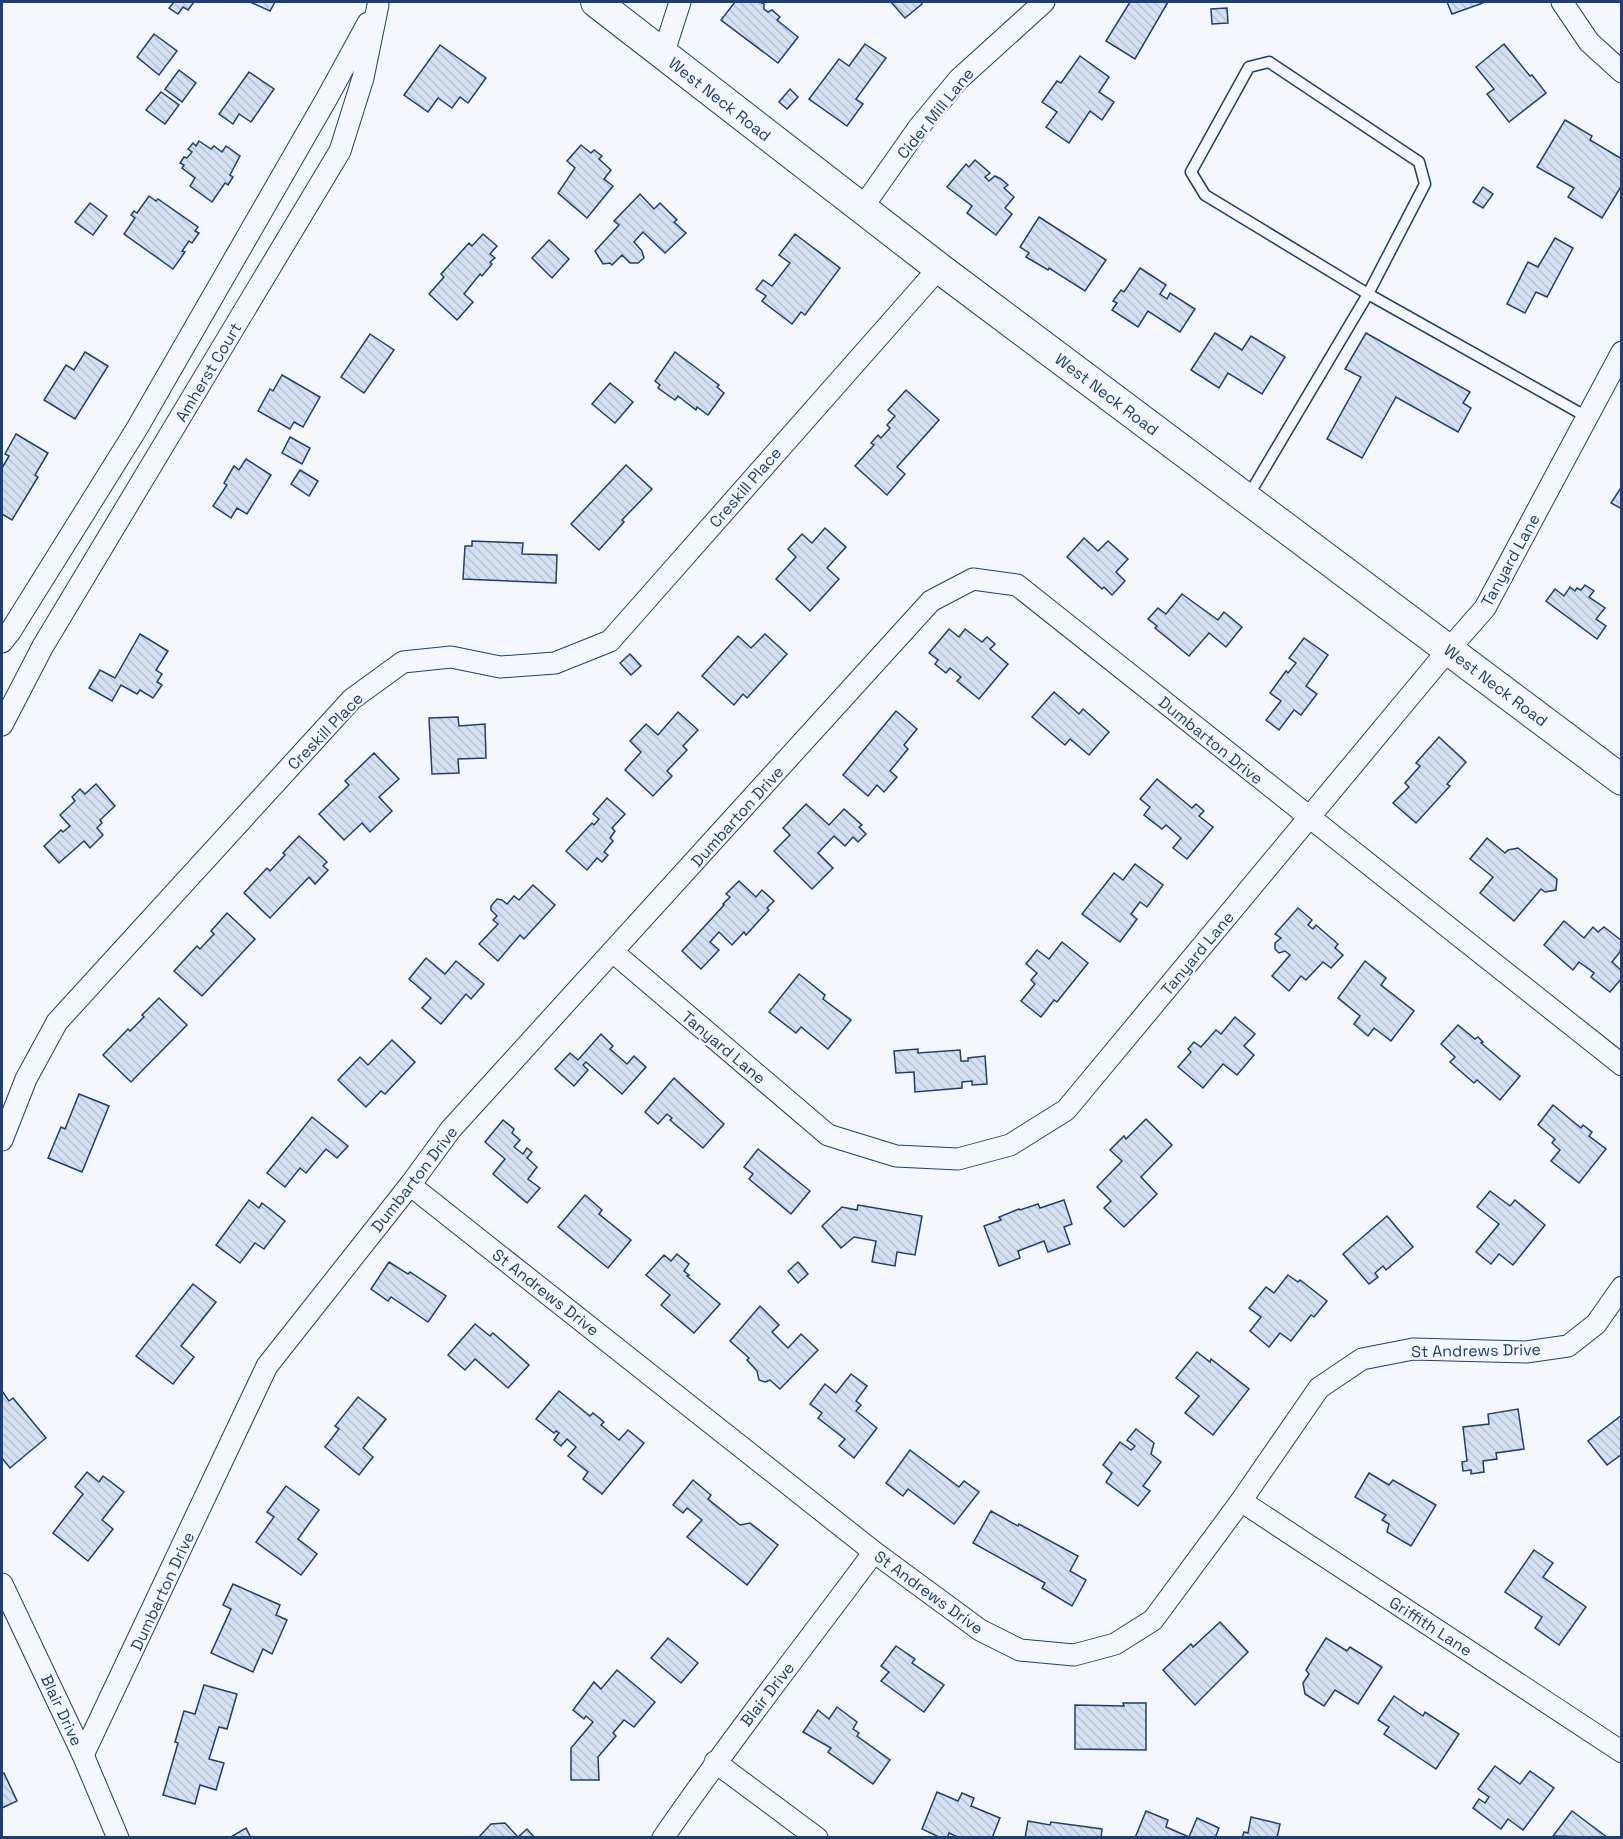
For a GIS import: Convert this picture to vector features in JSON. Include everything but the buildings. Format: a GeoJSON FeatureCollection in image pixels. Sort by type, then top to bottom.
{"type":"FeatureCollection","features":[{"type":"Feature","properties":{"kind":"street","name":"West Neck Road"},"geometry":{"type":"LineString","coordinates":[[596,2],[939,268],[1622,780]]}},
{"type":"Feature","properties":{"kind":"street"},"geometry":{"type":"LineString","coordinates":[[663,55],[680,2]]}},
{"type":"Feature","properties":{"kind":"street","name":"Cider Mill Lane"},"geometry":{"type":"LineString","coordinates":[[862,208],[919,127],[958,79],[1044,2]]}},
{"type":"Feature","properties":{"kind":"street"},"geometry":{"type":"LineString","coordinates":[[1562,2],[1589,42],[1622,72]]}},
{"type":"Feature","properties":{"kind":"street","name":"Amherst Court"},"geometry":{"type":"LineString","coordinates":[[2,642],[136,430],[379,3]]}},
{"type":"Feature","properties":{"kind":"street","name":"Amherst Court"},"geometry":{"type":"LineString","coordinates":[[2,724],[43,646],[340,151],[363,78],[379,3]]}},
{"type":"Feature","properties":{"kind":"street","name":"Creskill Place"},"geometry":{"type":"LineString","coordinates":[[2,1140],[26,1079],[57,1022],[352,699],[403,662],[451,657],[500,667],[555,663],[610,641],[939,268]]}},
{"type":"Feature","properties":{"kind":"street","name":"Tanyard Lane"},"geometry":{"type":"LineString","coordinates":[[614,952],[828,1135],[896,1156],[957,1159],[1010,1145],[1066,1110],[1485,608],[1622,352]]}},
{"type":"Feature","properties":{"kind":"street","name":"Dumbarton Drive"},"geometry":{"type":"LineString","coordinates":[[83,1755],[267,1366],[410,1185],[451,1129],[931,601],[974,579],[1017,585],[1622,1065]]}},
{"type":"Feature","properties":{"kind":"street","name":"St Andrews Drive"},"geometry":{"type":"LineString","coordinates":[[410,1185],[874,1552],[980,1630],[1020,1650],[1074,1655],[1115,1644],[1153,1620],[1241,1501],[1319,1388],[1362,1359],[1413,1349],[1526,1352],[1568,1346],[1596,1324],[1622,1287]]}},
{"type":"Feature","properties":{"kind":"street","name":"Griffith Lane"},"geometry":{"type":"LineString","coordinates":[[1241,1501],[1622,1752]]}},
{"type":"Feature","properties":{"kind":"street","name":"Blair Drive"},"geometry":{"type":"LineString","coordinates":[[663,1838],[715,1762],[792,1664],[874,1552]]}},
{"type":"Feature","properties":{"kind":"street","name":"Blair Drive"},"geometry":{"type":"LineString","coordinates":[[2,1584],[83,1755],[117,1838]]}},
{"type":"Feature","properties":{"kind":"street"},"geometry":{"type":"LineString","coordinates":[[715,1762],[818,1838]]}},
{"type":"Feature","properties":{"kind":"lane"},"geometry":{"type":"LineString","coordinates":[[1247,498],[1368,294],[1425,184],[1419,162],[1269,62],[1249,67],[1191,172],[1205,195],[1368,294],[1587,417]]}}]}
